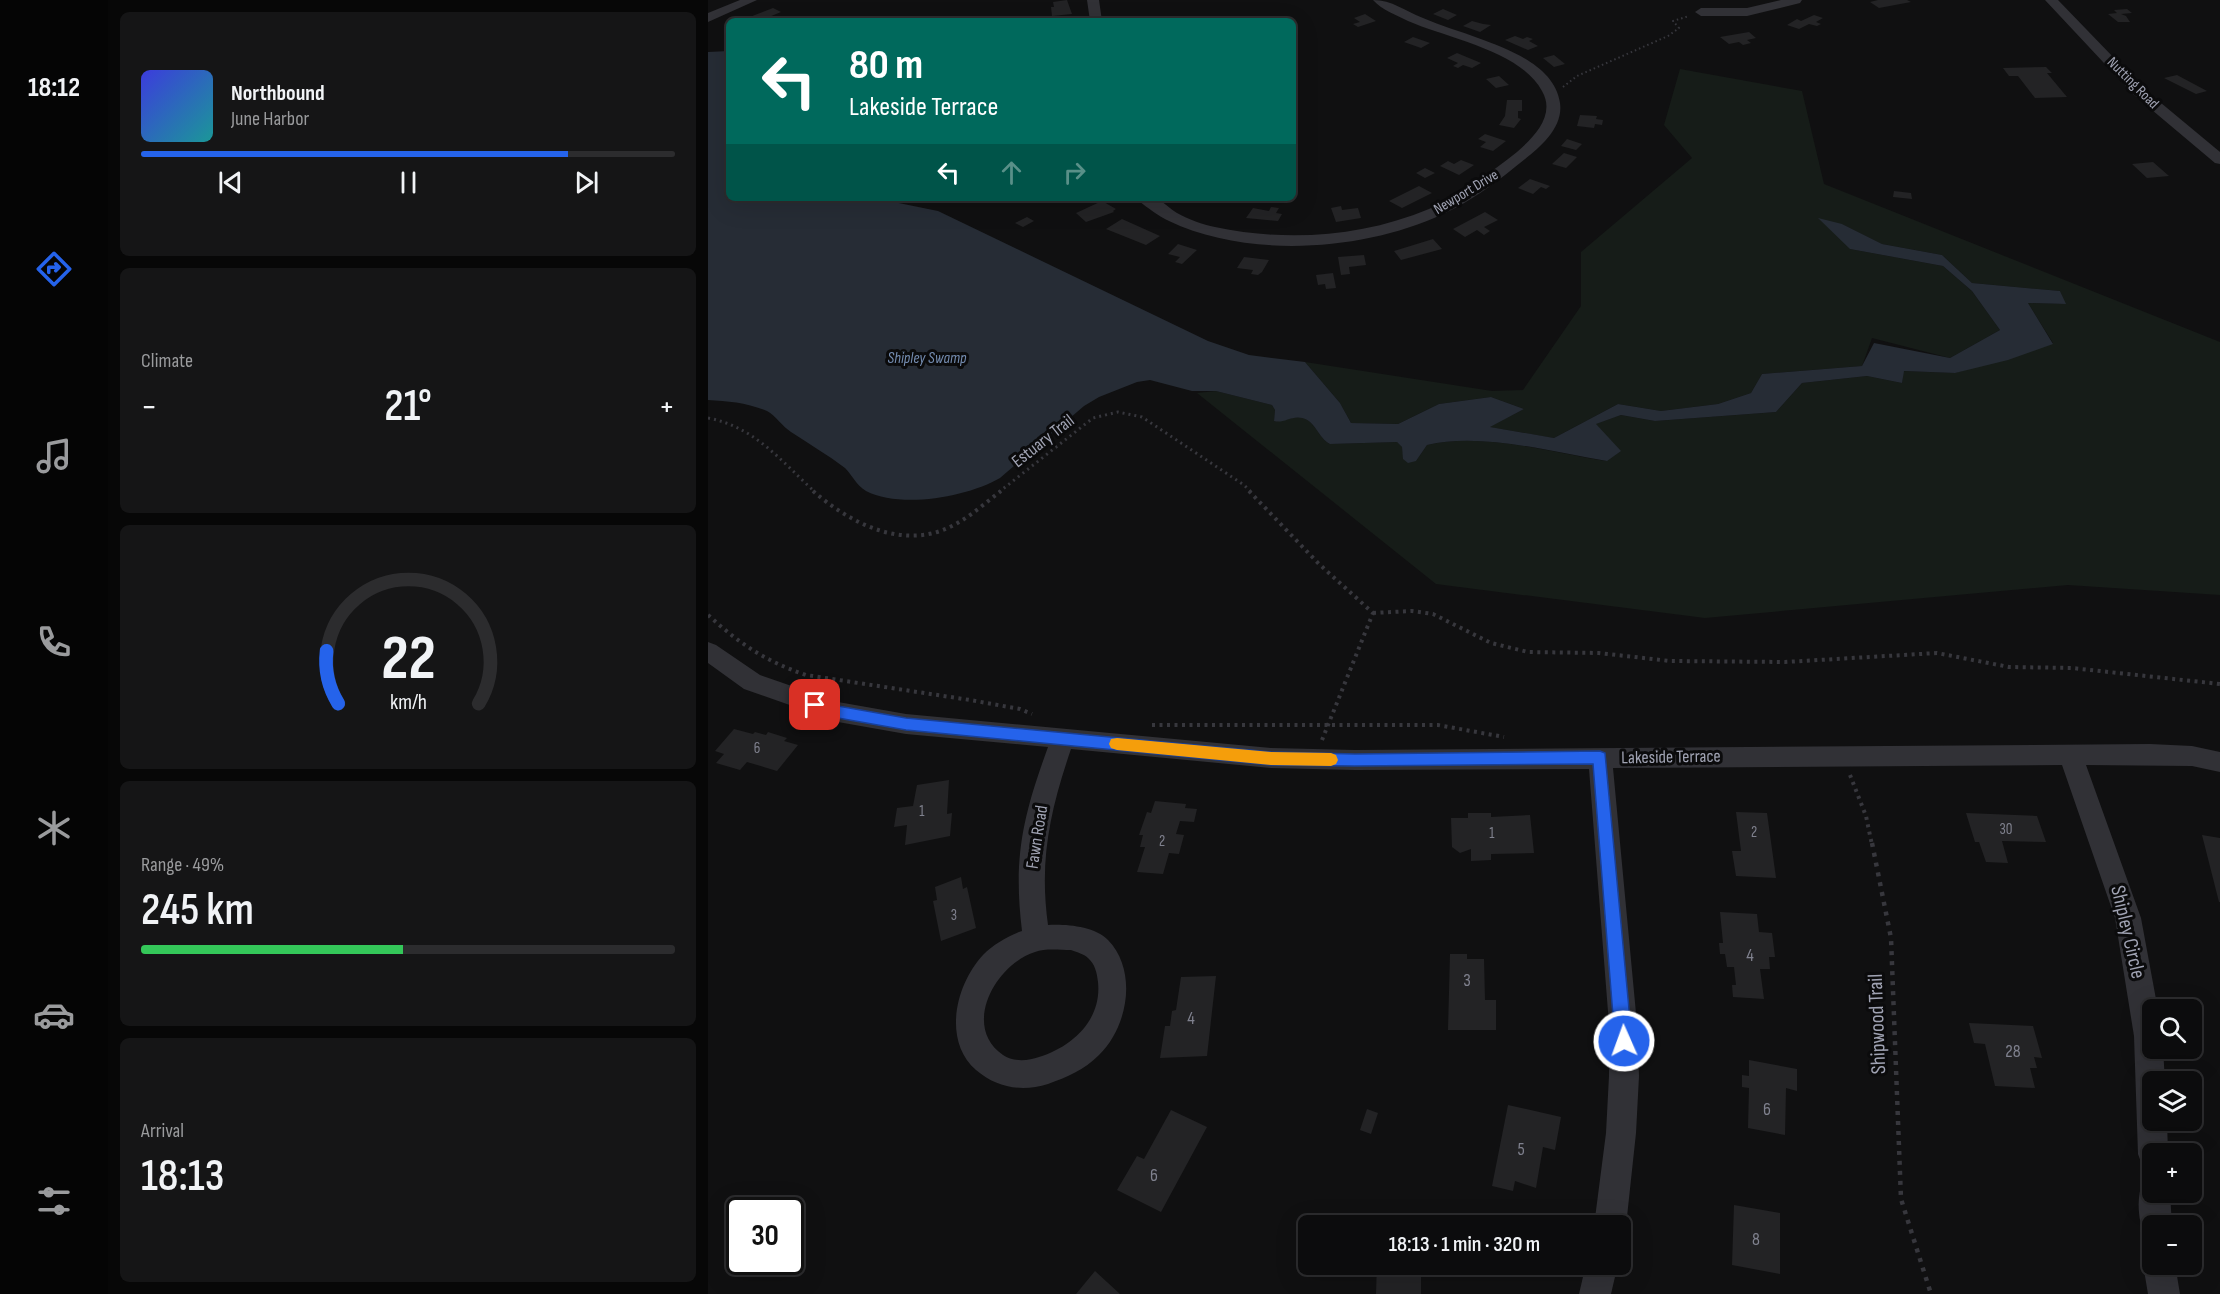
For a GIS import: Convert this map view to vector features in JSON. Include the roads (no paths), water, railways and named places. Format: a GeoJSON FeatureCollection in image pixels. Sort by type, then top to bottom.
{"type":"FeatureCollection","features":[{"type":"Feature","properties":{"kind":"street"},"geometry":{"type":"LineString","coordinates":[[708,18],[751,0]]}},
{"type":"Feature","properties":{"kind":"street"},"geometry":{"type":"LineString","coordinates":[[1093,0],[1096,18]]}},
{"type":"Feature","properties":{"kind":"street","name":"Newport Drive"},"geometry":{"type":"LineString","coordinates":[[1148,201],[1168,214],[1190,224],[1241,236],[1317,239],[1354,235],[1396,226],[1452,203],[1526,151],[1548,127],[1554,115],[1550,90],[1540,76],[1509,55],[1402,15],[1379,0]]}},
{"type":"Feature","properties":{"kind":"street"},"geometry":{"type":"LineString","coordinates":[[1701,12],[1747,12],[1796,0]]}},
{"type":"Feature","properties":{"kind":"street","name":"Nutting Road"},"geometry":{"type":"LineString","coordinates":[[2051,0],[2138,91],[2220,160]]}},
{"type":"Feature","properties":{"kind":"street","name":"Lakeside Terrace"},"geometry":{"type":"LineString","coordinates":[[708,651],[752,682],[838,712],[906,724],[1271,758],[2070,754],[2192,756],[2220,762]]}},
{"type":"Feature","properties":{"kind":"street","name":"Fawn Road"},"geometry":{"type":"LineString","coordinates":[[1036,938],[1030,879],[1031,856],[1046,785],[1063,739]]}},
{"type":"Feature","properties":{"kind":"street","name":"Shipley Circle"},"geometry":{"type":"LineString","coordinates":[[2070,754],[2116,880],[2127,918],[2148,1036],[2153,1143]]}},
{"type":"Feature","properties":{"kind":"street"},"geometry":{"type":"LineString","coordinates":[[1600,757],[1623,1024],[1621,1121],[1611,1215]]}},
{"type":"Feature","properties":{"kind":"street"},"geometry":{"type":"LineString","coordinates":[[1065,935],[1078,938],[1095,947],[1108,962],[1113,974],[1113,1003],[1101,1032],[1077,1056],[1046,1071],[1029,1074],[1014,1073],[987,1061],[978,1050],[972,1037],[970,1007],[975,992],[994,964],[1020,944],[1036,938],[1065,935]]}},
{"type":"Feature","properties":{"kind":"street"},"geometry":{"type":"LineString","coordinates":[[1595,1294],[1599,1275]]}},
{"type":"Feature","properties":{"kind":"street"},"geometry":{"type":"LineString","coordinates":[[2161,1275],[2164,1294]]}},
{"type":"Feature","properties":{"kind":"water","name":"Shipley Swamp"},"geometry":{"type":"Polygon","coordinates":[[[726,51],[726,201],[889,201],[938,211],[1208,341],[1249,355],[1305,362],[1340,403],[1351,423],[1398,424],[1439,404],[1491,397],[1524,409],[1490,427],[1554,438],[1618,404],[1661,411],[1718,404],[1751,393],[1762,374],[1862,366],[1874,343],[1950,358],[2000,330],[1972,291],[1943,266],[1850,249],[1818,218],[1842,224],[1882,244],[1942,255],[1972,283],[2060,291],[2066,304],[2028,303],[2053,344],[2008,360],[1955,373],[1904,371],[1902,383],[1867,376],[1802,383],[1776,412],[1655,421],[1621,415],[1596,424],[1621,451],[1607,461],[1517,445],[1470,441],[1427,445],[1416,461],[1408,463],[1403,459],[1402,447],[1397,442],[1330,444],[1307,420],[1298,417],[1274,421],[1275,410],[1272,405],[1216,391],[1192,391],[1150,380],[1137,382],[1099,397],[1084,406],[1000,478],[986,485],[952,495],[915,500],[880,496],[863,489],[845,468],[791,432],[767,411],[738,403],[708,400],[708,52],[726,51]]]}}]}
